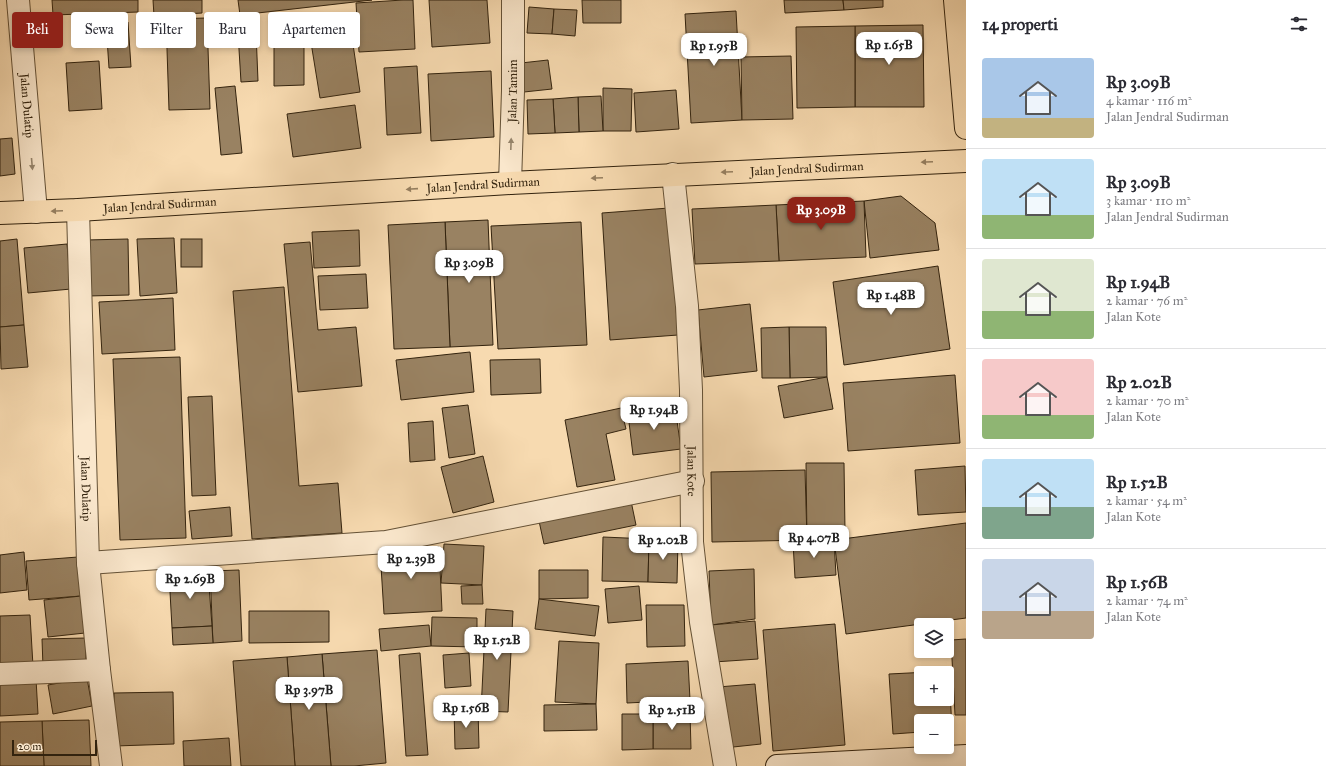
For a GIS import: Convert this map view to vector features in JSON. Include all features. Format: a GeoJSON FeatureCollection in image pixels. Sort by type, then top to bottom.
{"type":"FeatureCollection","features":[{"type":"Feature","properties":{"kind":"main road"},"geometry":{"type":"LineString","coordinates":[[955,0],[966,128]]}},
{"type":"Feature","properties":{"kind":"main road","name":"Jalan Jendral Sudirman"},"geometry":{"type":"LineString","coordinates":[[0,213],[78,210],[673,174],[966,161]]}},
{"type":"Feature","properties":{"kind":"street","name":"Jalan Dulatip"},"geometry":{"type":"LineString","coordinates":[[18,0],[36,212]]}},
{"type":"Feature","properties":{"kind":"street","name":"Jalan Tamim"},"geometry":{"type":"LineString","coordinates":[[510,183],[512,0]]}},
{"type":"Feature","properties":{"kind":"street","name":"Jalan Kote"},"geometry":{"type":"LineString","coordinates":[[673,174],[687,306],[693,481],[692,542],[701,622],[725,766]]}},
{"type":"Feature","properties":{"kind":"street","name":"Jalan Dulatip"},"geometry":{"type":"LineString","coordinates":[[78,210],[88,564],[111,766]]}},
{"type":"Feature","properties":{"kind":"street"},"geometry":{"type":"LineString","coordinates":[[88,564],[386,542],[693,481]]}},
{"type":"Feature","properties":{"kind":"street"},"geometry":{"type":"LineString","coordinates":[[0,674],[99,670]]}},
{"type":"Feature","properties":{"kind":"street"},"geometry":{"type":"LineString","coordinates":[[777,766],[966,756]]}},
{"type":"Feature","properties":{"kind":"building"},"geometry":{"type":"Polygon","coordinates":[[[52,0],[138,0],[138,12],[71,12],[71,14],[63,15],[63,12],[53,12],[52,0]]]}},
{"type":"Feature","properties":{"kind":"building"},"geometry":{"type":"Polygon","coordinates":[[[153,0],[202,0],[202,13],[154,12],[153,0]]]}},
{"type":"Feature","properties":{"kind":"building"},"geometry":{"type":"Polygon","coordinates":[[[238,0],[372,0],[260,13],[240,12],[238,0]]]}},
{"type":"Feature","properties":{"kind":"building"},"geometry":{"type":"Polygon","coordinates":[[[413,0],[415,49],[359,52],[360,12],[357,12],[356,3],[413,0]]]}},
{"type":"Feature","properties":{"kind":"building"},"geometry":{"type":"Polygon","coordinates":[[[429,0],[487,0],[490,43],[432,47],[429,0]]]}},
{"type":"Feature","properties":{"kind":"building"},"geometry":{"type":"Polygon","coordinates":[[[582,0],[621,0],[621,23],[583,23],[582,0]]]}},
{"type":"Feature","properties":{"kind":"building"},"geometry":{"type":"Polygon","coordinates":[[[784,0],[843,0],[844,10],[785,13],[784,0]]]}},
{"type":"Feature","properties":{"kind":"building"},"geometry":{"type":"Polygon","coordinates":[[[843,0],[883,0],[883,7],[844,10],[843,0]]]}},
{"type":"Feature","properties":{"kind":"building"},"geometry":{"type":"Polygon","coordinates":[[[529,7],[554,9],[552,34],[527,33],[529,7]]]}},
{"type":"Feature","properties":{"kind":"building"},"geometry":{"type":"Polygon","coordinates":[[[554,9],[577,10],[575,36],[552,34],[554,9]]]}},
{"type":"Feature","properties":{"kind":"building"},"geometry":{"type":"Polygon","coordinates":[[[736,11],[742,120],[691,123],[685,14],[736,11]]]}},
{"type":"Feature","properties":{"kind":"building"},"geometry":{"type":"Polygon","coordinates":[[[196,18],[204,18],[204,48],[208,48],[210,109],[169,110],[167,48],[196,48],[196,18]]]}},
{"type":"Feature","properties":{"kind":"building"},"geometry":{"type":"Polygon","coordinates":[[[128,22],[131,67],[109,68],[108,48],[128,48],[128,22]]]}},
{"type":"Feature","properties":{"kind":"building"},"geometry":{"type":"Polygon","coordinates":[[[923,25],[924,107],[855,107],[855,26],[923,25]]]}},
{"type":"Feature","properties":{"kind":"building"},"geometry":{"type":"Polygon","coordinates":[[[855,26],[855,107],[797,108],[796,27],[855,26]]]}},
{"type":"Feature","properties":{"kind":"building"},"geometry":{"type":"Polygon","coordinates":[[[239,48],[257,48],[258,81],[241,82],[239,48]]]}},
{"type":"Feature","properties":{"kind":"building"},"geometry":{"type":"Polygon","coordinates":[[[274,48],[304,48],[304,85],[274,86],[274,48]]]}},
{"type":"Feature","properties":{"kind":"building"},"geometry":{"type":"Polygon","coordinates":[[[312,48],[354,48],[360,92],[320,98],[312,48]]]}},
{"type":"Feature","properties":{"kind":"building"},"geometry":{"type":"Polygon","coordinates":[[[791,56],[793,119],[742,120],[741,57],[791,56]]]}},
{"type":"Feature","properties":{"kind":"building"},"geometry":{"type":"Polygon","coordinates":[[[548,60],[552,89],[524,92],[521,63],[548,60]]]}},
{"type":"Feature","properties":{"kind":"building"},"geometry":{"type":"Polygon","coordinates":[[[99,61],[102,109],[69,111],[66,63],[99,61]]]}},
{"type":"Feature","properties":{"kind":"building"},"geometry":{"type":"Polygon","coordinates":[[[417,66],[421,133],[387,135],[384,68],[417,66]]]}},
{"type":"Feature","properties":{"kind":"building"},"geometry":{"type":"Polygon","coordinates":[[[491,71],[494,137],[431,141],[428,74],[491,71]]]}},
{"type":"Feature","properties":{"kind":"building"},"geometry":{"type":"Polygon","coordinates":[[[235,86],[242,153],[221,155],[215,88],[235,86]]]}},
{"type":"Feature","properties":{"kind":"building"},"geometry":{"type":"Polygon","coordinates":[[[603,88],[632,89],[631,131],[603,131],[603,88]]]}},
{"type":"Feature","properties":{"kind":"building"},"geometry":{"type":"Polygon","coordinates":[[[676,90],[679,129],[636,132],[634,93],[676,90]]]}},
{"type":"Feature","properties":{"kind":"building"},"geometry":{"type":"Polygon","coordinates":[[[601,96],[603,131],[579,132],[578,97],[601,96]]]}},
{"type":"Feature","properties":{"kind":"building"},"geometry":{"type":"Polygon","coordinates":[[[578,97],[579,132],[555,133],[553,99],[578,97]]]}},
{"type":"Feature","properties":{"kind":"building"},"geometry":{"type":"Polygon","coordinates":[[[553,99],[555,133],[528,134],[527,100],[553,99]]]}},
{"type":"Feature","properties":{"kind":"building"},"geometry":{"type":"Polygon","coordinates":[[[355,105],[361,148],[293,157],[287,114],[355,105]]]}},
{"type":"Feature","properties":{"kind":"building"},"geometry":{"type":"Polygon","coordinates":[[[12,138],[15,174],[0,176],[0,139],[12,138]]]}},
{"type":"Feature","properties":{"kind":"building"},"geometry":{"type":"Polygon","coordinates":[[[901,196],[935,223],[939,250],[870,258],[864,201],[901,196]]]}},
{"type":"Feature","properties":{"kind":"building"},"geometry":{"type":"Polygon","coordinates":[[[864,201],[866,257],[779,261],[776,205],[864,201]]]}},
{"type":"Feature","properties":{"kind":"building"},"geometry":{"type":"Polygon","coordinates":[[[776,205],[779,261],[695,264],[692,209],[776,205]]]}},
{"type":"Feature","properties":{"kind":"building"},"geometry":{"type":"Polygon","coordinates":[[[669,208],[678,335],[610,340],[602,213],[669,208]]]}},
{"type":"Feature","properties":{"kind":"building"},"geometry":{"type":"Polygon","coordinates":[[[488,220],[493,345],[450,347],[445,222],[488,220]]]}},
{"type":"Feature","properties":{"kind":"building"},"geometry":{"type":"Polygon","coordinates":[[[445,222],[450,347],[394,349],[388,225],[445,222]]]}},
{"type":"Feature","properties":{"kind":"building"},"geometry":{"type":"Polygon","coordinates":[[[581,222],[587,345],[498,349],[491,226],[581,222]]]}},
{"type":"Feature","properties":{"kind":"building"},"geometry":{"type":"Polygon","coordinates":[[[359,230],[360,266],[314,268],[312,232],[359,230]]]}},
{"type":"Feature","properties":{"kind":"building"},"geometry":{"type":"Polygon","coordinates":[[[174,238],[177,293],[140,296],[137,239],[174,238]]]}},
{"type":"Feature","properties":{"kind":"building"},"geometry":{"type":"Polygon","coordinates":[[[17,239],[24,325],[0,327],[0,241],[17,239]]]}},
{"type":"Feature","properties":{"kind":"building"},"geometry":{"type":"Polygon","coordinates":[[[128,239],[129,295],[88,296],[86,240],[128,239]]]}},
{"type":"Feature","properties":{"kind":"building"},"geometry":{"type":"Polygon","coordinates":[[[181,239],[202,239],[202,267],[181,267],[181,239]]]}},
{"type":"Feature","properties":{"kind":"building"},"geometry":{"type":"Polygon","coordinates":[[[310,242],[318,330],[356,327],[362,386],[298,392],[284,244],[310,242]]]}},
{"type":"Feature","properties":{"kind":"building"},"geometry":{"type":"Polygon","coordinates":[[[67,244],[71,289],[28,293],[24,248],[67,244]]]}},
{"type":"Feature","properties":{"kind":"building"},"geometry":{"type":"Polygon","coordinates":[[[938,266],[950,349],[844,365],[833,282],[938,266]]]}},
{"type":"Feature","properties":{"kind":"building"},"geometry":{"type":"Polygon","coordinates":[[[366,274],[368,308],[320,310],[318,276],[366,274]]]}},
{"type":"Feature","properties":{"kind":"building"},"geometry":{"type":"Polygon","coordinates":[[[284,287],[299,486],[338,483],[342,533],[252,539],[233,291],[284,287]]]}},
{"type":"Feature","properties":{"kind":"building"},"geometry":{"type":"Polygon","coordinates":[[[173,298],[175,350],[102,354],[99,302],[173,298]]]}},
{"type":"Feature","properties":{"kind":"building"},"geometry":{"type":"Polygon","coordinates":[[[750,304],[757,371],[704,377],[698,310],[750,304]]]}},
{"type":"Feature","properties":{"kind":"building"},"geometry":{"type":"Polygon","coordinates":[[[24,325],[28,367],[1,369],[0,327],[24,325]]]}},
{"type":"Feature","properties":{"kind":"building"},"geometry":{"type":"Polygon","coordinates":[[[789,327],[826,327],[827,377],[790,378],[789,327]]]}},
{"type":"Feature","properties":{"kind":"building"},"geometry":{"type":"Polygon","coordinates":[[[789,327],[790,378],[762,378],[761,328],[789,327]]]}},
{"type":"Feature","properties":{"kind":"building"},"geometry":{"type":"Polygon","coordinates":[[[470,352],[474,392],[401,400],[396,360],[470,352]]]}},
{"type":"Feature","properties":{"kind":"building"},"geometry":{"type":"Polygon","coordinates":[[[180,357],[186,538],[120,540],[113,359],[180,357]]]}},
{"type":"Feature","properties":{"kind":"building"},"geometry":{"type":"Polygon","coordinates":[[[540,359],[541,393],[491,395],[490,360],[540,359]]]}},
{"type":"Feature","properties":{"kind":"building"},"geometry":{"type":"Polygon","coordinates":[[[955,375],[960,443],[848,451],[843,383],[955,375]]]}},
{"type":"Feature","properties":{"kind":"building"},"geometry":{"type":"Polygon","coordinates":[[[827,377],[833,409],[784,418],[778,386],[827,377]]]}},
{"type":"Feature","properties":{"kind":"building"},"geometry":{"type":"Polygon","coordinates":[[[212,396],[216,495],[192,496],[188,397],[212,396]]]}},
{"type":"Feature","properties":{"kind":"building"},"geometry":{"type":"Polygon","coordinates":[[[468,405],[475,454],[449,458],[442,408],[468,405]]]}},
{"type":"Feature","properties":{"kind":"building"},"geometry":{"type":"Polygon","coordinates":[[[675,407],[681,449],[633,455],[628,414],[675,407]]]}},
{"type":"Feature","properties":{"kind":"building"},"geometry":{"type":"Polygon","coordinates":[[[621,408],[626,429],[606,434],[615,480],[577,487],[565,420],[621,408]]]}},
{"type":"Feature","properties":{"kind":"building"},"geometry":{"type":"Polygon","coordinates":[[[433,421],[435,460],[410,462],[408,423],[433,421]]]}},
{"type":"Feature","properties":{"kind":"building"},"geometry":{"type":"Polygon","coordinates":[[[483,456],[494,502],[453,513],[441,467],[483,456]]]}},
{"type":"Feature","properties":{"kind":"building"},"geometry":{"type":"Polygon","coordinates":[[[806,463],[844,463],[845,531],[807,540],[806,463]]]}},
{"type":"Feature","properties":{"kind":"building"},"geometry":{"type":"Polygon","coordinates":[[[965,466],[966,512],[918,515],[915,470],[965,466]]]}},
{"type":"Feature","properties":{"kind":"building"},"geometry":{"type":"Polygon","coordinates":[[[805,470],[807,540],[712,542],[711,472],[805,470]]]}},
{"type":"Feature","properties":{"kind":"building"},"geometry":{"type":"Polygon","coordinates":[[[631,501],[636,525],[544,544],[539,521],[631,501]]]}},
{"type":"Feature","properties":{"kind":"building"},"geometry":{"type":"Polygon","coordinates":[[[230,507],[232,536],[192,539],[189,511],[230,507]]]}},
{"type":"Feature","properties":{"kind":"building"},"geometry":{"type":"Polygon","coordinates":[[[966,523],[966,618],[954,620],[954,618],[914,618],[914,625],[846,634],[834,540],[966,523]]]}},
{"type":"Feature","properties":{"kind":"building"},"geometry":{"type":"Polygon","coordinates":[[[603,537],[649,539],[648,582],[602,581],[603,537]]]}},
{"type":"Feature","properties":{"kind":"building"},"geometry":{"type":"Polygon","coordinates":[[[649,539],[678,540],[677,583],[648,582],[649,539]]]}},
{"type":"Feature","properties":{"kind":"building"},"geometry":{"type":"Polygon","coordinates":[[[834,540],[836,575],[795,578],[793,542],[834,540]]]}},
{"type":"Feature","properties":{"kind":"building"},"geometry":{"type":"Polygon","coordinates":[[[444,544],[484,546],[482,585],[441,583],[444,544]]]}},
{"type":"Feature","properties":{"kind":"building"},"geometry":{"type":"Polygon","coordinates":[[[439,547],[442,611],[384,614],[380,550],[439,547]]]}},
{"type":"Feature","properties":{"kind":"building"},"geometry":{"type":"Polygon","coordinates":[[[24,552],[27,590],[0,593],[0,555],[24,552]]]}},
{"type":"Feature","properties":{"kind":"building"},"geometry":{"type":"Polygon","coordinates":[[[78,557],[81,596],[29,600],[26,561],[78,557]]]}},
{"type":"Feature","properties":{"kind":"building"},"geometry":{"type":"Polygon","coordinates":[[[754,569],[755,619],[711,625],[709,571],[754,569]]]}},
{"type":"Feature","properties":{"kind":"building"},"geometry":{"type":"Polygon","coordinates":[[[239,570],[242,641],[213,643],[210,571],[239,570]]]}},
{"type":"Feature","properties":{"kind":"building"},"geometry":{"type":"Polygon","coordinates":[[[539,570],[588,570],[588,598],[539,599],[539,570]]]}},
{"type":"Feature","properties":{"kind":"building"},"geometry":{"type":"Polygon","coordinates":[[[208,572],[212,626],[172,628],[169,574],[208,572]]]}},
{"type":"Feature","properties":{"kind":"building"},"geometry":{"type":"Polygon","coordinates":[[[482,585],[483,604],[462,604],[461,586],[482,585]]]}},
{"type":"Feature","properties":{"kind":"building"},"geometry":{"type":"Polygon","coordinates":[[[639,586],[642,620],[608,623],[605,589],[639,586]]]}},
{"type":"Feature","properties":{"kind":"building"},"geometry":{"type":"Polygon","coordinates":[[[81,596],[85,633],[48,637],[44,600],[81,596]]]}},
{"type":"Feature","properties":{"kind":"building"},"geometry":{"type":"Polygon","coordinates":[[[539,599],[599,606],[595,636],[535,629],[539,599]]]}},
{"type":"Feature","properties":{"kind":"building"},"geometry":{"type":"Polygon","coordinates":[[[646,605],[684,605],[685,646],[647,647],[646,605]]]}},
{"type":"Feature","properties":{"kind":"building"},"geometry":{"type":"Polygon","coordinates":[[[486,609],[513,611],[508,712],[481,711],[486,609]]]}},
{"type":"Feature","properties":{"kind":"building"},"geometry":{"type":"Polygon","coordinates":[[[249,611],[329,611],[329,642],[249,643],[249,611]]]}},
{"type":"Feature","properties":{"kind":"building"},"geometry":{"type":"Polygon","coordinates":[[[30,615],[33,666],[0,668],[0,616],[30,615]]]}},
{"type":"Feature","properties":{"kind":"building"},"geometry":{"type":"Polygon","coordinates":[[[432,617],[477,618],[477,647],[431,646],[432,617]]]}},
{"type":"Feature","properties":{"kind":"building"},"geometry":{"type":"Polygon","coordinates":[[[755,621],[758,659],[714,662],[711,625],[755,621]]]}},
{"type":"Feature","properties":{"kind":"building"},"geometry":{"type":"Polygon","coordinates":[[[835,624],[845,745],[773,751],[763,630],[835,624]]]}},
{"type":"Feature","properties":{"kind":"building"},"geometry":{"type":"Polygon","coordinates":[[[429,625],[431,646],[381,651],[379,629],[429,625]]]}},
{"type":"Feature","properties":{"kind":"building"},"geometry":{"type":"Polygon","coordinates":[[[212,626],[213,643],[173,645],[172,628],[212,626]]]}},
{"type":"Feature","properties":{"kind":"building"},"geometry":{"type":"Polygon","coordinates":[[[86,638],[86,666],[43,667],[42,639],[86,638]]]}},
{"type":"Feature","properties":{"kind":"building"},"geometry":{"type":"Polygon","coordinates":[[[966,639],[966,715],[955,715],[954,666],[952,666],[952,658],[954,658],[954,640],[966,639]]]}},
{"type":"Feature","properties":{"kind":"building"},"geometry":{"type":"Polygon","coordinates":[[[559,641],[599,643],[596,704],[555,702],[559,641]]]}},
{"type":"Feature","properties":{"kind":"building"},"geometry":{"type":"Polygon","coordinates":[[[377,650],[386,763],[354,766],[331,766],[322,654],[377,650]]]}},
{"type":"Feature","properties":{"kind":"building"},"geometry":{"type":"Polygon","coordinates":[[[420,653],[428,755],[406,756],[399,655],[420,653]]]}},
{"type":"Feature","properties":{"kind":"building"},"geometry":{"type":"Polygon","coordinates":[[[469,653],[471,686],[445,688],[443,655],[469,653]]]}},
{"type":"Feature","properties":{"kind":"building"},"geometry":{"type":"Polygon","coordinates":[[[322,654],[331,766],[295,766],[287,657],[322,654]]]}},
{"type":"Feature","properties":{"kind":"building"},"geometry":{"type":"Polygon","coordinates":[[[287,657],[295,766],[241,766],[233,661],[287,657]]]}},
{"type":"Feature","properties":{"kind":"building"},"geometry":{"type":"Polygon","coordinates":[[[688,661],[690,700],[627,703],[626,664],[688,661]]]}},
{"type":"Feature","properties":{"kind":"building"},"geometry":{"type":"Polygon","coordinates":[[[914,673],[914,706],[951,706],[951,714],[914,714],[914,732],[893,734],[889,674],[914,673]]]}},
{"type":"Feature","properties":{"kind":"building"},"geometry":{"type":"Polygon","coordinates":[[[87,678],[92,706],[53,714],[48,685],[87,678]]]}},
{"type":"Feature","properties":{"kind":"building"},"geometry":{"type":"Polygon","coordinates":[[[36,679],[38,714],[0,716],[0,681],[36,679]]]}},
{"type":"Feature","properties":{"kind":"building"},"geometry":{"type":"Polygon","coordinates":[[[755,684],[761,744],[724,748],[718,687],[755,684]]]}},
{"type":"Feature","properties":{"kind":"building"},"geometry":{"type":"Polygon","coordinates":[[[173,692],[174,744],[115,746],[114,693],[173,692]]]}},
{"type":"Feature","properties":{"kind":"building"},"geometry":{"type":"Polygon","coordinates":[[[596,704],[597,730],[544,731],[544,705],[596,704]]]}},
{"type":"Feature","properties":{"kind":"building"},"geometry":{"type":"Polygon","coordinates":[[[478,709],[479,748],[455,749],[454,710],[478,709]]]}},
{"type":"Feature","properties":{"kind":"building"},"geometry":{"type":"Polygon","coordinates":[[[690,713],[691,749],[653,749],[653,714],[690,713]]]}},
{"type":"Feature","properties":{"kind":"building"},"geometry":{"type":"Polygon","coordinates":[[[622,714],[653,714],[653,749],[622,750],[622,714]]]}},
{"type":"Feature","properties":{"kind":"building"},"geometry":{"type":"Polygon","coordinates":[[[89,720],[91,766],[44,766],[42,721],[89,720]]]}},
{"type":"Feature","properties":{"kind":"building"},"geometry":{"type":"Polygon","coordinates":[[[42,721],[44,766],[0,766],[0,722],[42,721]]]}},
{"type":"Feature","properties":{"kind":"building"},"geometry":{"type":"Polygon","coordinates":[[[229,738],[231,766],[184,766],[183,741],[229,738]]]}}]}
